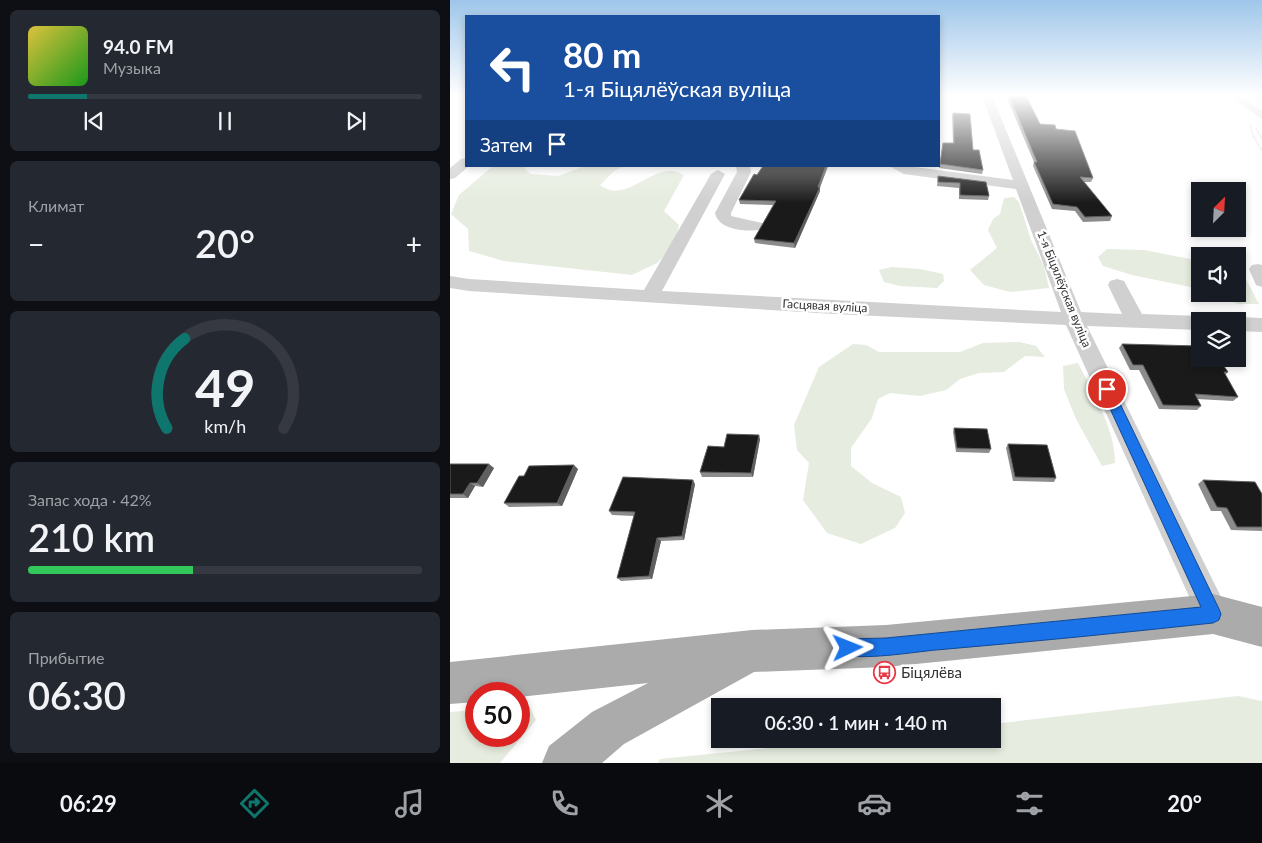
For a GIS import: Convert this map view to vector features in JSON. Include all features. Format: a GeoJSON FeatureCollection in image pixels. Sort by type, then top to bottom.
{"type":"FeatureCollection","features":[{"type":"Feature","properties":{"kind":"main road"},"geometry":{"type":"LineString","coordinates":[[450,684],[752,651],[886,646],[1213,614],[1262,627]]}},
{"type":"Feature","properties":{"kind":"main road"},"geometry":{"type":"LineString","coordinates":[[566,763],[608,728],[752,651]]}},
{"type":"Feature","properties":{"kind":"street","name":"1-я Біцялёўская вуліца"},"geometry":{"type":"LineString","coordinates":[[1001,132],[1074,320],[1213,614]]}},
{"type":"Feature","properties":{"kind":"street"},"geometry":{"type":"LineString","coordinates":[[450,175],[465,163]]}},
{"type":"Feature","properties":{"kind":"street"},"geometry":{"type":"LineString","coordinates":[[744,167],[744,172],[723,213],[724,219],[737,224],[756,226]]}},
{"type":"Feature","properties":{"kind":"street"},"geometry":{"type":"LineString","coordinates":[[898,167],[904,170],[1022,186]]}},
{"type":"Feature","properties":{"kind":"street"},"geometry":{"type":"LineString","coordinates":[[650,296],[718,174]]}},
{"type":"Feature","properties":{"kind":"street","name":"Гасцявая вуліца"},"geometry":{"type":"LineString","coordinates":[[450,282],[469,285],[1074,320],[1191,323]]}},
{"type":"Feature","properties":{"kind":"street"},"geometry":{"type":"LineString","coordinates":[[1117,285],[1136,322]]}},
{"type":"Feature","properties":{"kind":"street"},"geometry":{"type":"LineString","coordinates":[[1246,324],[1262,325]]}},
{"type":"Feature","properties":{"kind":"shaded area"},"geometry":{"type":"Polygon","coordinates":[[[492,167],[524,167],[530,174],[558,176],[582,167],[622,167],[614,171],[600,185],[609,190],[618,191],[664,172],[674,171],[684,175],[664,211],[679,225],[674,246],[657,263],[632,275],[504,261],[469,251],[468,229],[451,214],[459,195],[492,167]]]}},
{"type":"Feature","properties":{"kind":"shaded area"},"geometry":{"type":"Polygon","coordinates":[[[1014,197],[1019,202],[1031,240],[1044,266],[1049,288],[1010,292],[984,285],[970,270],[997,248],[988,230],[993,219],[1000,214],[1004,198],[1014,197]]]}},
{"type":"Feature","properties":{"kind":"shaded area"},"geometry":{"type":"Polygon","coordinates":[[[1107,249],[1144,250],[1191,259],[1191,287],[1132,275],[1103,266],[1098,257],[1107,249]]]}},
{"type":"Feature","properties":{"kind":"shaded area"},"geometry":{"type":"Polygon","coordinates":[[[892,267],[920,269],[943,274],[944,281],[937,288],[900,286],[884,282],[879,270],[892,267]]]}},
{"type":"Feature","properties":{"kind":"shaded area"},"geometry":{"type":"Polygon","coordinates":[[[1246,279],[1259,304],[1238,304],[1233,302],[1246,302],[1246,279]]]}},
{"type":"Feature","properties":{"kind":"shaded area"},"geometry":{"type":"Polygon","coordinates":[[[1020,342],[1036,346],[1045,357],[1025,356],[1004,372],[979,373],[960,379],[946,390],[920,396],[890,393],[878,399],[872,418],[851,448],[851,466],[872,483],[901,497],[905,513],[895,528],[861,544],[827,533],[803,500],[809,463],[797,450],[794,425],[819,367],[853,344],[866,345],[879,352],[960,352],[983,343],[1020,342]]]}},
{"type":"Feature","properties":{"kind":"shaded area"},"geometry":{"type":"Polygon","coordinates":[[[1078,363],[1096,399],[1112,438],[1115,463],[1102,466],[1076,419],[1064,389],[1063,366],[1078,363]]]}},
{"type":"Feature","properties":{"kind":"shaded area"},"geometry":{"type":"Polygon","coordinates":[[[1238,696],[1262,701],[1262,763],[658,763],[660,759],[768,748],[1001,748],[1001,723],[1238,696]]]}},
{"type":"Feature","properties":{"kind":"shaded area"},"geometry":{"type":"Polygon","coordinates":[[[530,708],[536,720],[530,727],[530,708]]]}},
{"type":"Feature","properties":{"kind":"shaded area"},"geometry":{"type":"Polygon","coordinates":[[[465,711],[465,747],[513,747],[500,763],[450,763],[450,712],[465,711]]]}},
{"type":"Feature","properties":{"kind":"building"},"geometry":{"type":"Polygon","coordinates":[[[954,132],[971,132],[973,150],[979,150],[983,170],[940,164],[943,143],[954,143],[954,132]]]}},
{"type":"Feature","properties":{"kind":"building"},"geometry":{"type":"Polygon","coordinates":[[[1024,132],[1075,132],[1093,178],[1080,177],[1112,216],[1085,217],[1077,207],[1053,204],[1034,162],[1037,162],[1024,132]]]}},
{"type":"Feature","properties":{"kind":"building"},"geometry":{"type":"Polygon","coordinates":[[[762,167],[826,167],[818,187],[820,187],[794,243],[754,239],[776,201],[739,200],[754,174],[757,175],[762,167]]]}},
{"type":"Feature","properties":{"kind":"building"},"geometry":{"type":"Polygon","coordinates":[[[938,176],[986,182],[989,196],[960,195],[960,183],[938,182],[938,176]]]}},
{"type":"Feature","properties":{"kind":"building"},"geometry":{"type":"Polygon","coordinates":[[[1122,344],[1191,346],[1191,367],[1225,367],[1228,372],[1224,372],[1238,397],[1195,394],[1201,406],[1163,405],[1143,365],[1133,365],[1122,344]]]}},
{"type":"Feature","properties":{"kind":"building"},"geometry":{"type":"Polygon","coordinates":[[[954,428],[987,429],[991,449],[957,448],[954,428]]]}},
{"type":"Feature","properties":{"kind":"building"},"geometry":{"type":"Polygon","coordinates":[[[727,434],[759,435],[751,473],[700,472],[708,446],[724,447],[727,434]]]}},
{"type":"Feature","properties":{"kind":"building"},"geometry":{"type":"Polygon","coordinates":[[[1008,444],[1047,445],[1056,478],[1015,477],[1008,444]]]}},
{"type":"Feature","properties":{"kind":"building"},"geometry":{"type":"Polygon","coordinates":[[[450,464],[489,464],[477,483],[470,483],[463,494],[450,494],[450,464]]]}},
{"type":"Feature","properties":{"kind":"building"},"geometry":{"type":"Polygon","coordinates":[[[574,465],[557,503],[504,503],[519,476],[524,476],[529,466],[574,465]]]}},
{"type":"Feature","properties":{"kind":"building"},"geometry":{"type":"Polygon","coordinates":[[[623,477],[693,480],[682,536],[657,538],[649,576],[617,578],[635,512],[609,511],[623,477]]]}},
{"type":"Feature","properties":{"kind":"building"},"geometry":{"type":"Polygon","coordinates":[[[1203,480],[1255,482],[1262,494],[1262,527],[1237,527],[1227,508],[1217,507],[1203,480]]]}},
{"type":"Feature","properties":{"kind":"place","name":"Біцялёва"},"geometry":{"type":"Point","coordinates":[885,673]}},
{"type":"Feature","properties":{"kind":"route"},"geometry":{"type":"LineString","coordinates":[[848,648],[1087,628],[1213,614],[1107,389]]}}]}
